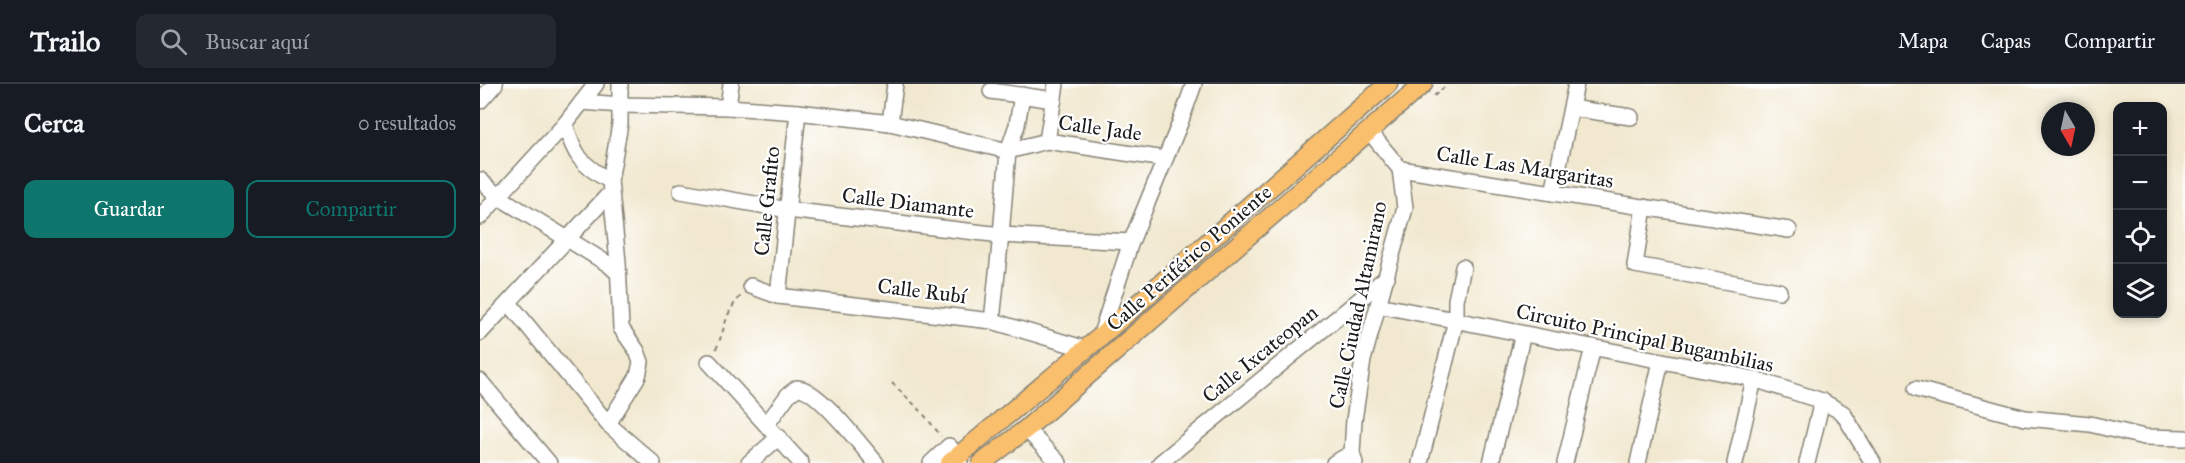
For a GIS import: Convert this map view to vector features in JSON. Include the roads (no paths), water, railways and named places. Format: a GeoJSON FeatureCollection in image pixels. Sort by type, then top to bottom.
{"type":"FeatureCollection","features":[{"type":"Feature","properties":{"kind":"main road","name":"Calle Periférico Poniente"},"geometry":{"type":"LineString","coordinates":[[954,457],[1086,350],[1388,84]]}},
{"type":"Feature","properties":{"kind":"main road","name":"Calle Periférico Poniente"},"geometry":{"type":"LineString","coordinates":[[982,463],[1026,429],[1423,84]]}},
{"type":"Feature","properties":{"kind":"street"},"geometry":{"type":"LineString","coordinates":[[480,101],[495,84]]}},
{"type":"Feature","properties":{"kind":"street"},"geometry":{"type":"LineString","coordinates":[[480,217],[565,124],[596,84]]}},
{"type":"Feature","properties":{"kind":"street"},"geometry":{"type":"LineString","coordinates":[[608,424],[638,376],[641,362],[637,351],[621,328],[618,262],[610,186],[620,124],[620,84]]}},
{"type":"Feature","properties":{"kind":"street"},"geometry":{"type":"LineString","coordinates":[[728,107],[731,84]]}},
{"type":"Feature","properties":{"kind":"street"},"geometry":{"type":"LineString","coordinates":[[890,123],[895,84]]}},
{"type":"Feature","properties":{"kind":"street"},"geometry":{"type":"LineString","coordinates":[[1047,141],[1056,84]]}},
{"type":"Feature","properties":{"kind":"street"},"geometry":{"type":"LineString","coordinates":[[1100,337],[1131,242],[1194,84]]}},
{"type":"Feature","properties":{"kind":"street"},"geometry":{"type":"LineString","coordinates":[[1553,193],[1576,84]]}},
{"type":"Feature","properties":{"kind":"street"},"geometry":{"type":"LineString","coordinates":[[992,91],[1054,100]]}},
{"type":"Feature","properties":{"kind":"street"},"geometry":{"type":"LineString","coordinates":[[992,321],[1008,151],[1017,124],[1022,95]]}},
{"type":"Feature","properties":{"kind":"street","name":"Calle Jade"},"geometry":{"type":"LineString","coordinates":[[582,102],[798,112],[890,123],[1008,151],[1047,141],[1165,159]]}},
{"type":"Feature","properties":{"kind":"street"},"geometry":{"type":"LineString","coordinates":[[1571,108],[1631,117]]}},
{"type":"Feature","properties":{"kind":"street","name":"Calle Grafito"},"geometry":{"type":"LineString","coordinates":[[778,296],[798,112]]}},
{"type":"Feature","properties":{"kind":"street"},"geometry":{"type":"LineString","coordinates":[[565,124],[573,150],[588,168],[610,186]]}},
{"type":"Feature","properties":{"kind":"street"},"geometry":{"type":"LineString","coordinates":[[1370,131],[1400,169]]}},
{"type":"Feature","properties":{"kind":"street","name":"Calle Las Margaritas"},"geometry":{"type":"LineString","coordinates":[[1400,169],[1788,230]]}},
{"type":"Feature","properties":{"kind":"street","name":"Calle Ciudad Altamirano"},"geometry":{"type":"LineString","coordinates":[[1354,458],[1354,420],[1363,360],[1405,208],[1400,169]]}},
{"type":"Feature","properties":{"kind":"street"},"geometry":{"type":"LineString","coordinates":[[480,180],[499,197],[608,264],[617,272]]}},
{"type":"Feature","properties":{"kind":"street"},"geometry":{"type":"LineString","coordinates":[[480,333],[509,303],[610,186]]}},
{"type":"Feature","properties":{"kind":"street","name":"Calle Diamante"},"geometry":{"type":"LineString","coordinates":[[681,191],[788,210],[1001,235],[1131,242]]}},
{"type":"Feature","properties":{"kind":"street"},"geometry":{"type":"LineString","coordinates":[[1644,207],[1635,265],[1779,291]]}},
{"type":"Feature","properties":{"kind":"street"},"geometry":{"type":"LineString","coordinates":[[1420,463],[1456,320],[1456,300],[1463,267]]}},
{"type":"Feature","properties":{"kind":"street","name":"Calle Ixcateopan"},"geometry":{"type":"LineString","coordinates":[[1160,463],[1387,277]]}},
{"type":"Feature","properties":{"kind":"street","name":"Calle Rubí"},"geometry":{"type":"LineString","coordinates":[[751,286],[778,296],[992,321],[1086,350]]}},
{"type":"Feature","properties":{"kind":"street"},"geometry":{"type":"LineString","coordinates":[[509,303],[608,424],[653,463]]}},
{"type":"Feature","properties":{"kind":"street","name":"Circuito Principal Bugambilias"},"geometry":{"type":"LineString","coordinates":[[1378,305],[1754,379],[1822,401],[1843,413],[1873,463]]}},
{"type":"Feature","properties":{"kind":"street"},"geometry":{"type":"LineString","coordinates":[[1491,463],[1523,334]]}},
{"type":"Feature","properties":{"kind":"street"},"geometry":{"type":"LineString","coordinates":[[1565,463],[1593,347]]}},
{"type":"Feature","properties":{"kind":"street"},"geometry":{"type":"LineString","coordinates":[[1638,463],[1661,361]]}},
{"type":"Feature","properties":{"kind":"street"},"geometry":{"type":"LineString","coordinates":[[709,362],[801,463]]}},
{"type":"Feature","properties":{"kind":"street"},"geometry":{"type":"LineString","coordinates":[[1735,463],[1754,379]]}},
{"type":"Feature","properties":{"kind":"street"},"geometry":{"type":"LineString","coordinates":[[480,381],[549,463]]}},
{"type":"Feature","properties":{"kind":"street"},"geometry":{"type":"LineString","coordinates":[[767,424],[788,395],[797,388],[806,389],[822,401],[876,463]]}},
{"type":"Feature","properties":{"kind":"street"},"geometry":{"type":"LineString","coordinates":[[1916,389],[2025,418],[2090,424],[2144,436],[2185,438]]}},
{"type":"Feature","properties":{"kind":"street"},"geometry":{"type":"LineString","coordinates":[[1807,463],[1822,401]]}},
{"type":"Feature","properties":{"kind":"street"},"geometry":{"type":"LineString","coordinates":[[1026,429],[1059,463]]}},
{"type":"Feature","properties":{"kind":"street"},"geometry":{"type":"LineString","coordinates":[[749,463],[779,437]]}},
{"type":"Feature","properties":{"kind":"street"},"geometry":{"type":"LineString","coordinates":[[931,463],[954,457]]}},
{"type":"Feature","properties":{"kind":"street"},"geometry":{"type":"LineString","coordinates":[[1334,463],[1354,458]]}}]}
